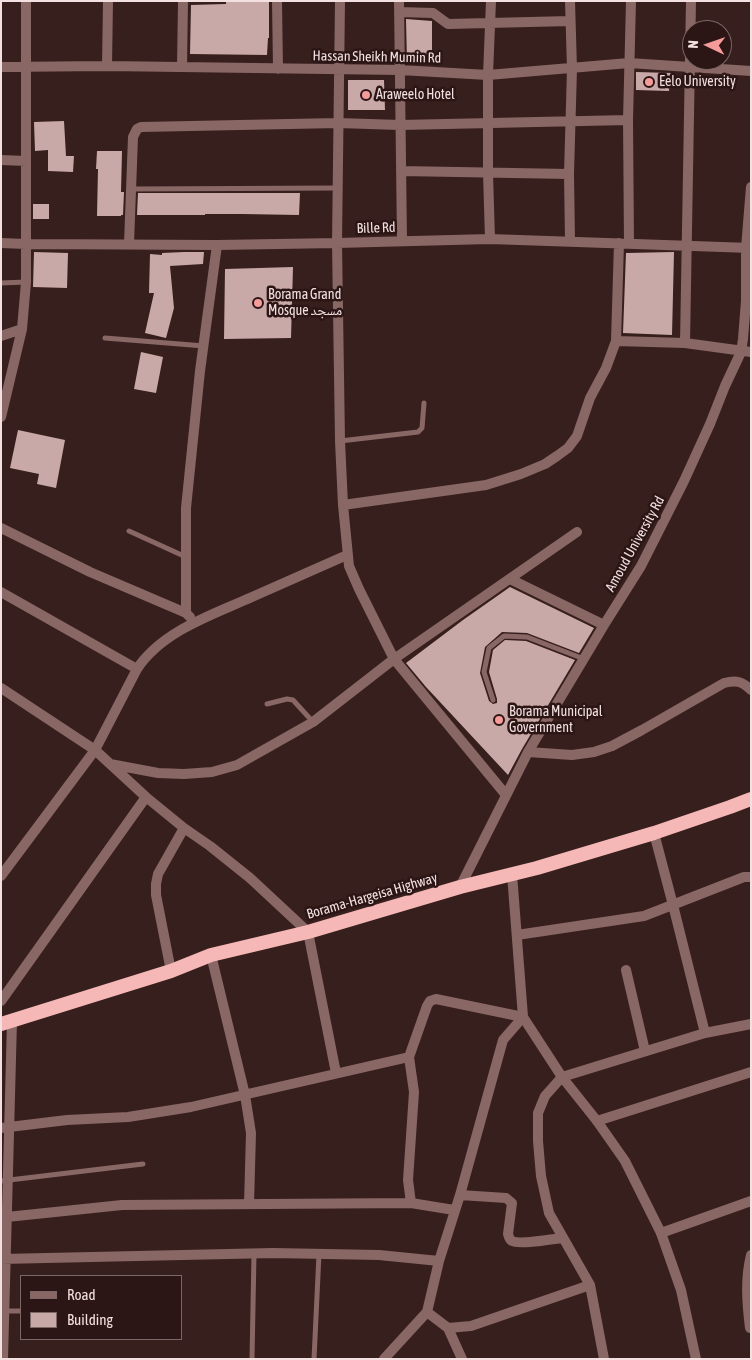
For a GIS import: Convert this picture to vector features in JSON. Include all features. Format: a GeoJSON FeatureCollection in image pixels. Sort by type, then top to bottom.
{"type":"FeatureCollection","features":[{"type":"Feature","properties":{"kind":"highway","name":"Borama-Hargeisa Highway"},"geometry":{"type":"LineString","coordinates":[[7,1022],[171,971],[211,955],[308,932],[460,887],[537,868],[654,833],[751,799]]}},
{"type":"Feature","properties":{"kind":"street"},"geometry":{"type":"LineString","coordinates":[[1,417],[22,328],[26,282],[26,1]]}},
{"type":"Feature","properties":{"kind":"street"},"geometry":{"type":"LineString","coordinates":[[106,66],[108,1]]}},
{"type":"Feature","properties":{"kind":"street"},"geometry":{"type":"LineString","coordinates":[[182,67],[183,1]]}},
{"type":"Feature","properties":{"kind":"street"},"geometry":{"type":"LineString","coordinates":[[277,1],[278,69]]}},
{"type":"Feature","properties":{"kind":"street"},"geometry":{"type":"LineString","coordinates":[[340,1],[337,243],[340,441],[343,505],[349,566],[358,589],[394,659],[506,795]]}},
{"type":"Feature","properties":{"kind":"street"},"geometry":{"type":"LineString","coordinates":[[490,239],[488,75],[492,1]]}},
{"type":"Feature","properties":{"kind":"street"},"geometry":{"type":"LineString","coordinates":[[570,1],[572,69],[569,174],[570,241]]}},
{"type":"Feature","properties":{"kind":"street"},"geometry":{"type":"LineString","coordinates":[[343,505],[486,485],[520,474],[558,456],[568,448],[577,436],[590,398],[606,368],[616,341],[624,244],[631,1]]}},
{"type":"Feature","properties":{"kind":"street"},"geometry":{"type":"LineString","coordinates":[[691,1],[691,20]]}},
{"type":"Feature","properties":{"kind":"street"},"geometry":{"type":"LineString","coordinates":[[402,241],[399,6],[433,13],[448,24],[570,21]]}},
{"type":"Feature","properties":{"kind":"street","name":"Hassan Sheikh Mumin Rd"},"geometry":{"type":"LineString","coordinates":[[1,67],[106,66],[400,70],[488,75],[629,63],[682,66]]}},
{"type":"Feature","properties":{"kind":"street"},"geometry":{"type":"LineString","coordinates":[[685,343],[690,70]]}},
{"type":"Feature","properties":{"kind":"street","name":"Hassan Sheikh Mumin Rd"},"geometry":{"type":"LineString","coordinates":[[732,70],[751,71]]}},
{"type":"Feature","properties":{"kind":"street"},"geometry":{"type":"LineString","coordinates":[[129,244],[133,137],[136,129],[141,127],[338,123],[400,125],[628,120]]}},
{"type":"Feature","properties":{"kind":"street"},"geometry":{"type":"LineString","coordinates":[[1,160],[26,161]]}},
{"type":"Feature","properties":{"kind":"street"},"geometry":{"type":"LineString","coordinates":[[401,172],[569,174]]}},
{"type":"Feature","properties":{"kind":"street","name":"Amoud University Rd"},"geometry":{"type":"LineString","coordinates":[[460,887],[528,752],[641,566],[680,490],[725,386],[746,352],[744,339],[751,187]]}},
{"type":"Feature","properties":{"kind":"street","name":"Bille Rd"},"geometry":{"type":"LineString","coordinates":[[1,243],[217,245],[490,239],[749,248]]}},
{"type":"Feature","properties":{"kind":"street"},"geometry":{"type":"LineString","coordinates":[[186,613],[186,508],[200,371],[217,245]]}},
{"type":"Feature","properties":{"kind":"street"},"geometry":{"type":"LineString","coordinates":[[1,336],[22,328]]}},
{"type":"Feature","properties":{"kind":"street"},"geometry":{"type":"LineString","coordinates":[[616,341],[685,343],[746,352]]}},
{"type":"Feature","properties":{"kind":"street"},"geometry":{"type":"LineString","coordinates":[[1,528],[90,572],[186,613],[194,623]]}},
{"type":"Feature","properties":{"kind":"street"},"geometry":{"type":"LineString","coordinates":[[110,764],[158,773],[184,774],[212,772],[237,765],[313,722],[394,659],[577,532]]}},
{"type":"Feature","properties":{"kind":"street"},"geometry":{"type":"LineString","coordinates":[[1,876],[95,750],[137,669],[142,661],[158,645],[194,623],[347,555]]}},
{"type":"Feature","properties":{"kind":"street"},"geometry":{"type":"LineString","coordinates":[[510,578],[604,625]]}},
{"type":"Feature","properties":{"kind":"street"},"geometry":{"type":"LineString","coordinates":[[1,592],[137,669]]}},
{"type":"Feature","properties":{"kind":"street"},"geometry":{"type":"LineString","coordinates":[[528,752],[572,755],[594,752],[612,746],[724,683],[733,681],[744,683],[751,690]]}},
{"type":"Feature","properties":{"kind":"street"},"geometry":{"type":"LineString","coordinates":[[1,688],[95,750],[146,797],[250,878],[308,932],[336,1073]]}},
{"type":"Feature","properties":{"kind":"street"},"geometry":{"type":"LineString","coordinates":[[1,1001],[146,797]]}},
{"type":"Feature","properties":{"kind":"street"},"geometry":{"type":"LineString","coordinates":[[171,971],[156,895],[156,884],[158,874],[184,828]]}},
{"type":"Feature","properties":{"kind":"street"},"geometry":{"type":"LineString","coordinates":[[654,833],[705,1033]]}},
{"type":"Feature","properties":{"kind":"street"},"geometry":{"type":"LineString","coordinates":[[1,856],[11,862]]}},
{"type":"Feature","properties":{"kind":"street"},"geometry":{"type":"LineString","coordinates":[[512,874],[523,1017],[562,1077],[597,1121],[625,1161],[661,1233],[681,1290],[696,1359]]}},
{"type":"Feature","properties":{"kind":"street"},"geometry":{"type":"LineString","coordinates":[[517,935],[644,916],[744,877],[751,877]]}},
{"type":"Feature","properties":{"kind":"street"},"geometry":{"type":"LineString","coordinates":[[211,955],[245,1095],[251,1133],[249,1204]]}},
{"type":"Feature","properties":{"kind":"street"},"geometry":{"type":"LineString","coordinates":[[626,970],[646,1051]]}},
{"type":"Feature","properties":{"kind":"street"},"geometry":{"type":"LineString","coordinates":[[411,1203],[408,1180],[414,1092],[409,1057],[430,1001],[436,999],[523,1017]]}},
{"type":"Feature","properties":{"kind":"street"},"geometry":{"type":"LineString","coordinates":[[384,1359],[427,1312],[439,1261],[460,1195],[504,1040],[523,1017]]}},
{"type":"Feature","properties":{"kind":"street"},"geometry":{"type":"LineString","coordinates":[[3,1359],[4,1259],[7,1217],[5,1128],[7,1022]]}},
{"type":"Feature","properties":{"kind":"street"},"geometry":{"type":"LineString","coordinates":[[604,1359],[590,1285],[549,1213],[541,1176],[538,1142],[538,1113],[545,1096],[562,1077],[705,1033],[751,1024]]}},
{"type":"Feature","properties":{"kind":"street"},"geometry":{"type":"LineString","coordinates":[[5,1128],[67,1120],[128,1117],[191,1107],[409,1057]]}},
{"type":"Feature","properties":{"kind":"street"},"geometry":{"type":"LineString","coordinates":[[597,1121],[751,1072]]}},
{"type":"Feature","properties":{"kind":"street"},"geometry":{"type":"LineString","coordinates":[[460,1195],[506,1198],[510,1200],[512,1203],[508,1234],[512,1241],[562,1238]]}},
{"type":"Feature","properties":{"kind":"street"},"geometry":{"type":"LineString","coordinates":[[661,1233],[751,1201]]}},
{"type":"Feature","properties":{"kind":"street"},"geometry":{"type":"LineString","coordinates":[[7,1217],[122,1205],[411,1203],[454,1210]]}},
{"type":"Feature","properties":{"kind":"street"},"geometry":{"type":"LineString","coordinates":[[4,1259],[254,1253],[379,1255],[439,1261]]}},
{"type":"Feature","properties":{"kind":"street"},"geometry":{"type":"LineString","coordinates":[[750,1328],[747,1299],[748,1268],[751,1255]]}},
{"type":"Feature","properties":{"kind":"street"},"geometry":{"type":"LineString","coordinates":[[448,1328],[471,1326],[590,1285]]}},
{"type":"Feature","properties":{"kind":"street"},"geometry":{"type":"LineString","coordinates":[[427,1312],[448,1328],[462,1359]]}},
{"type":"Feature","properties":{"kind":"lane"},"geometry":{"type":"LineString","coordinates":[[131,189],[338,188]]}},
{"type":"Feature","properties":{"kind":"lane"},"geometry":{"type":"LineString","coordinates":[[1,283],[26,282]]}},
{"type":"Feature","properties":{"kind":"lane"},"geometry":{"type":"LineString","coordinates":[[105,338],[204,346]]}},
{"type":"Feature","properties":{"kind":"lane"},"geometry":{"type":"LineString","coordinates":[[340,441],[418,432],[422,428],[424,403]]}},
{"type":"Feature","properties":{"kind":"lane"},"geometry":{"type":"LineString","coordinates":[[129,532],[186,557]]}},
{"type":"Feature","properties":{"kind":"lane"},"geometry":{"type":"LineString","coordinates":[[493,700],[484,672],[489,648],[504,636],[527,637],[584,659]]}},
{"type":"Feature","properties":{"kind":"lane"},"geometry":{"type":"LineString","coordinates":[[267,704],[287,699],[293,700],[313,722]]}},
{"type":"Feature","properties":{"kind":"lane"},"geometry":{"type":"LineString","coordinates":[[5,1181],[143,1164]]}},
{"type":"Feature","properties":{"kind":"lane"},"geometry":{"type":"LineString","coordinates":[[252,1359],[254,1253]]}},
{"type":"Feature","properties":{"kind":"lane"},"geometry":{"type":"LineString","coordinates":[[314,1359],[319,1254]]}},
{"type":"Feature","properties":{"kind":"lane"},"geometry":{"type":"LineString","coordinates":[[3,1311],[20,1311]]}},
{"type":"Feature","properties":{"kind":"building"},"geometry":{"type":"Polygon","coordinates":[[[226,1],[269,1],[267,55],[190,54],[191,5],[226,4],[226,1]]]}},
{"type":"Feature","properties":{"kind":"building"},"geometry":{"type":"Polygon","coordinates":[[[406,19],[432,21],[432,63],[407,63],[406,19]]]}},
{"type":"Feature","properties":{"kind":"building","name":"Eelo University"},"geometry":{"type":"Polygon","coordinates":[[[636,72],[671,73],[669,91],[636,90],[636,72]]]}},
{"type":"Feature","properties":{"kind":"building","name":"Araweelo Hotel"},"geometry":{"type":"Polygon","coordinates":[[[348,80],[384,80],[385,110],[348,110],[348,80]]]}},
{"type":"Feature","properties":{"kind":"building"},"geometry":{"type":"Polygon","coordinates":[[[64,121],[66,156],[74,156],[73,172],[48,171],[48,150],[35,151],[34,122],[64,121]]]}},
{"type":"Feature","properties":{"kind":"building"},"geometry":{"type":"Polygon","coordinates":[[[97,151],[122,151],[121,192],[124,192],[123,215],[121,216],[97,216],[97,151]]]}},
{"type":"Feature","properties":{"kind":"building"},"geometry":{"type":"Polygon","coordinates":[[[138,193],[300,193],[299,215],[137,215],[138,193]]]}},
{"type":"Feature","properties":{"kind":"building"},"geometry":{"type":"Polygon","coordinates":[[[33,204],[49,204],[49,219],[33,219],[33,204]]]}},
{"type":"Feature","properties":{"kind":"building"},"geometry":{"type":"Polygon","coordinates":[[[34,252],[68,253],[67,288],[33,287],[34,252]]]}},
{"type":"Feature","properties":{"kind":"building"},"geometry":{"type":"Polygon","coordinates":[[[204,252],[203,264],[170,266],[174,308],[166,338],[145,333],[154,293],[149,293],[150,254],[162,255],[162,253],[204,252]]]}},
{"type":"Feature","properties":{"kind":"building"},"geometry":{"type":"Polygon","coordinates":[[[674,252],[672,335],[623,333],[626,253],[674,252]]]}},
{"type":"Feature","properties":{"kind":"building","name":"Borama Grand Mosque مسجد"},"geometry":{"type":"Polygon","coordinates":[[[293,267],[291,338],[224,339],[225,269],[293,267]]]}},
{"type":"Feature","properties":{"kind":"building"},"geometry":{"type":"Polygon","coordinates":[[[141,352],[163,357],[156,393],[134,389],[141,352]]]}},
{"type":"Feature","properties":{"kind":"building"},"geometry":{"type":"Polygon","coordinates":[[[18,430],[65,440],[56,488],[37,484],[39,474],[10,468],[18,430]]]}},
{"type":"Feature","properties":{"kind":"building","name":"Borama Municipal Government"},"geometry":{"type":"Polygon","coordinates":[[[510,587],[594,628],[579,653],[527,633],[502,632],[485,647],[480,673],[489,701],[493,704],[497,703],[497,699],[489,672],[493,650],[505,640],[526,641],[575,660],[508,775],[406,663],[510,587]]]}},
{"type":"Feature","properties":{"kind":"place","name":"Eelo University"},"geometry":{"type":"Point","coordinates":[649,82]}},
{"type":"Feature","properties":{"kind":"place","name":"Araweelo Hotel"},"geometry":{"type":"Point","coordinates":[366,95]}},
{"type":"Feature","properties":{"kind":"place","name":"Borama Grand Mosque مسجد"},"geometry":{"type":"Point","coordinates":[258,303]}},
{"type":"Feature","properties":{"kind":"place","name":"Borama Municipal Government"},"geometry":{"type":"Point","coordinates":[499,720]}}]}
